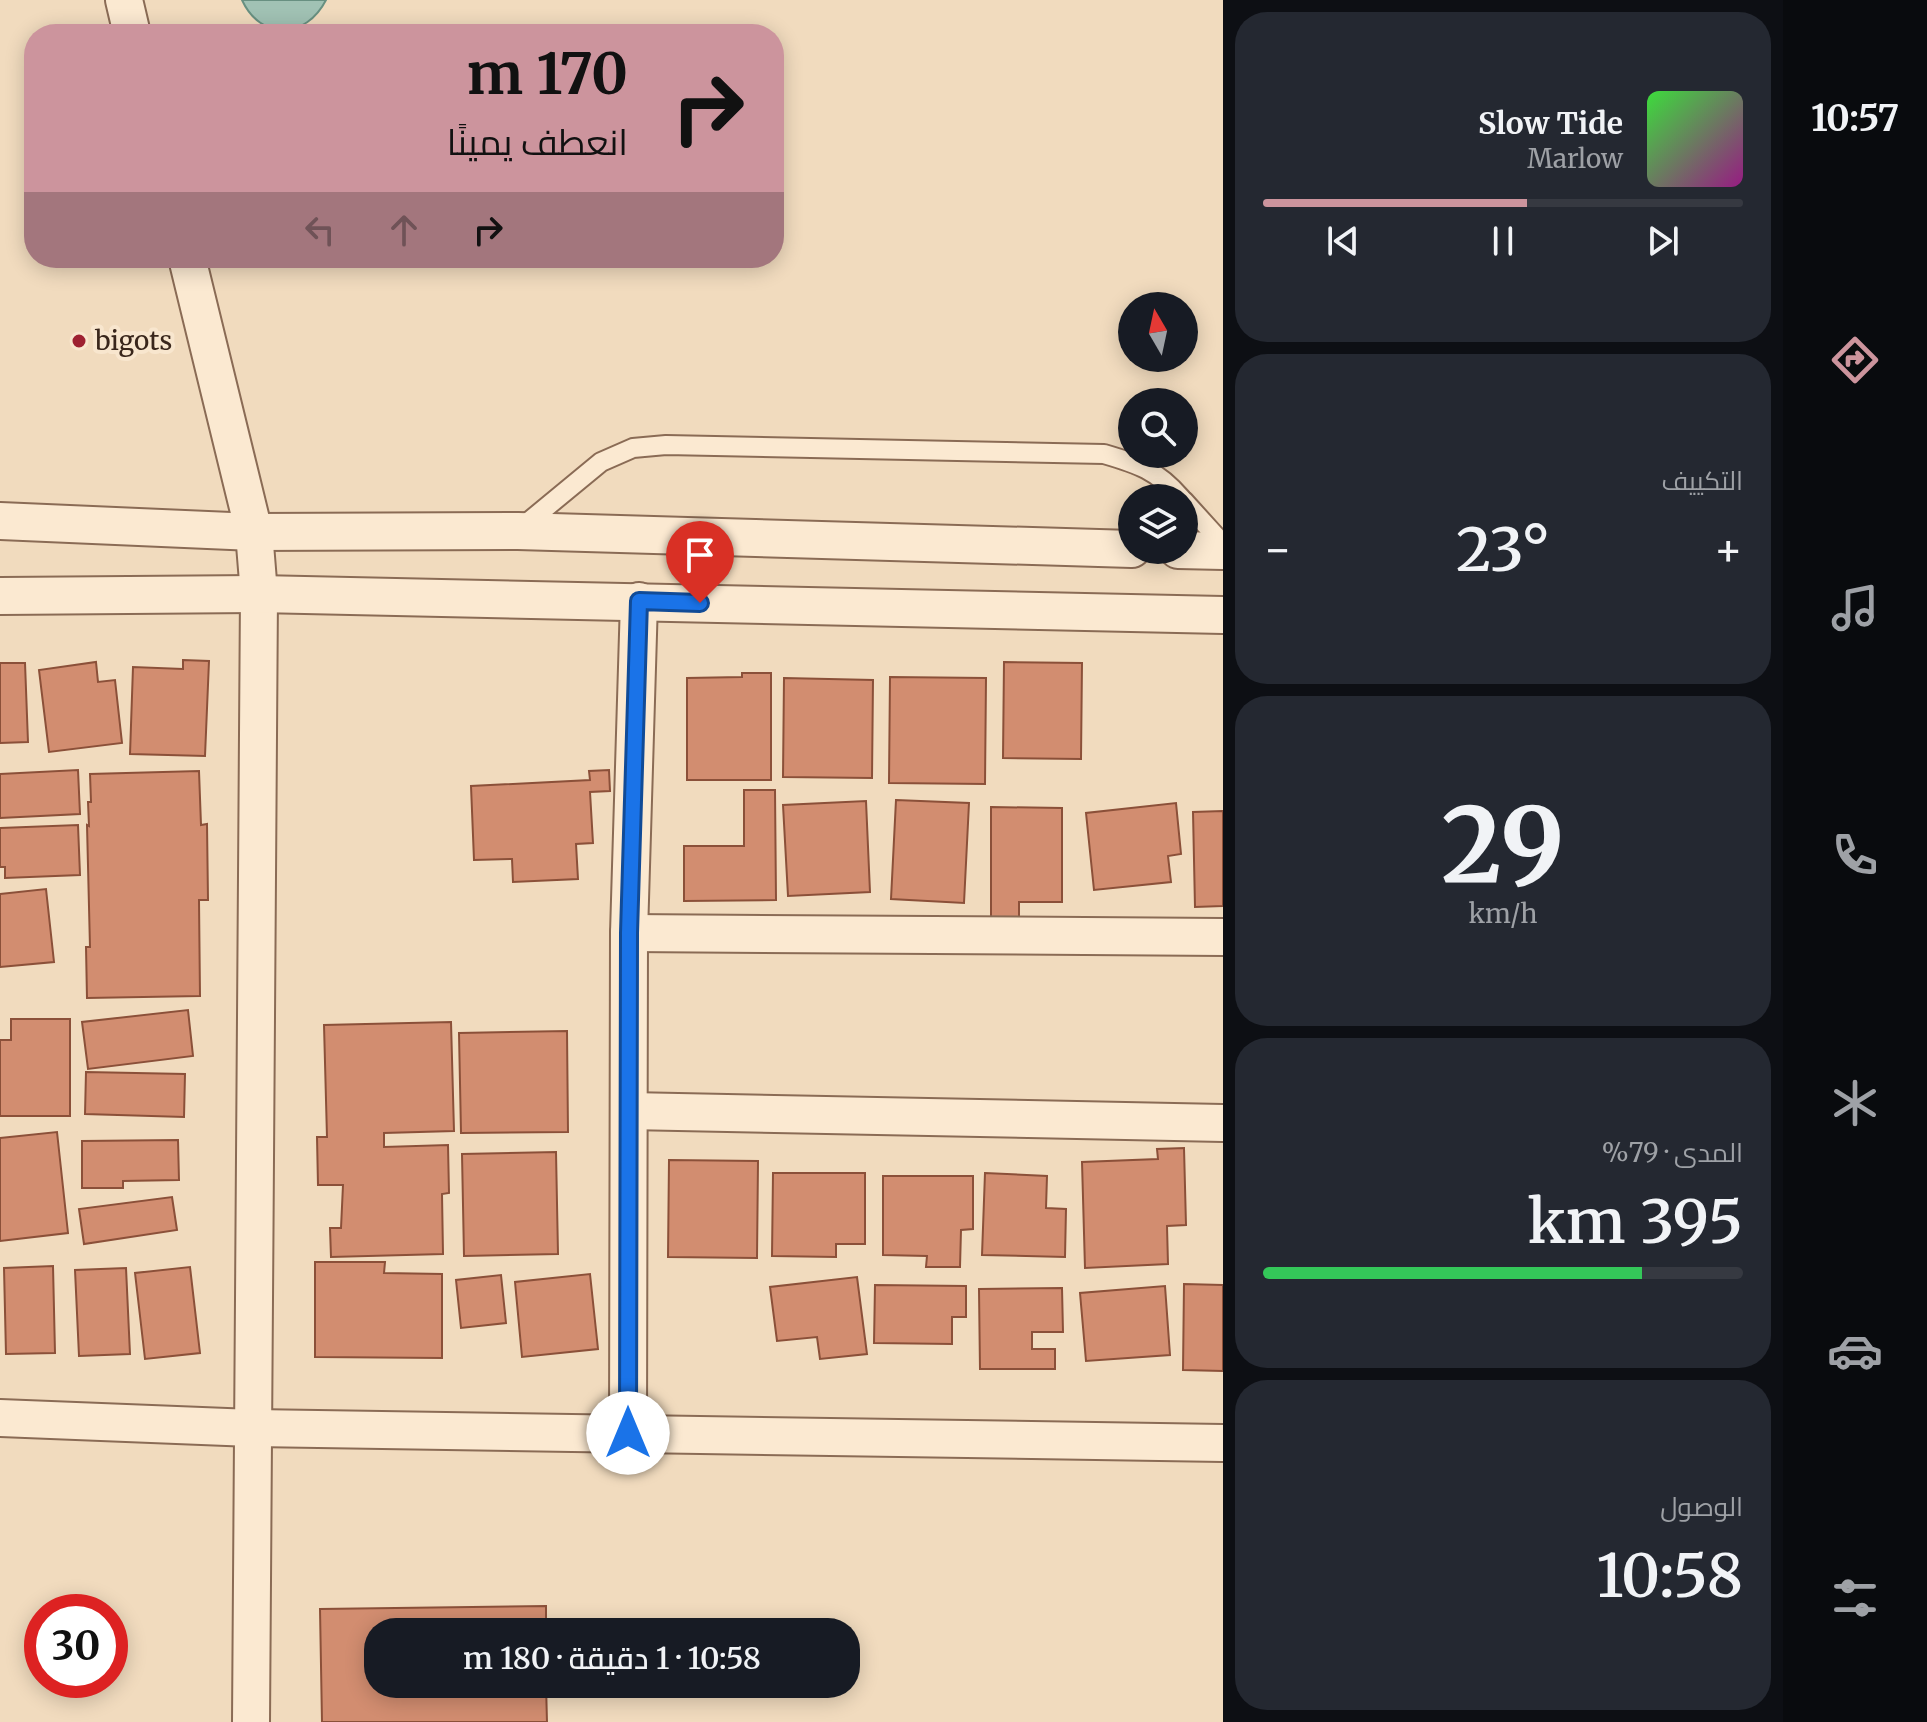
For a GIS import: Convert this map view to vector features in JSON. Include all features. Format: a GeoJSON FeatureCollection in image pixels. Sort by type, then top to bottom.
{"type":"FeatureCollection","features":[{"type":"Feature","properties":{"kind":"street"},"geometry":{"type":"LineString","coordinates":[[124,0],[130,24]]}},
{"type":"Feature","properties":{"kind":"street"},"geometry":{"type":"LineString","coordinates":[[189,268],[254,532],[259,594],[251,1722]]}},
{"type":"Feature","properties":{"kind":"street"},"geometry":{"type":"LineString","coordinates":[[0,521],[254,532],[518,531],[1118,549]]}},
{"type":"Feature","properties":{"kind":"street"},"geometry":{"type":"LineString","coordinates":[[1198,550],[1223,551]]}},
{"type":"Feature","properties":{"kind":"street"},"geometry":{"type":"LineString","coordinates":[[0,596],[259,594],[1223,615]]}},
{"type":"Feature","properties":{"kind":"street"},"geometry":{"type":"LineString","coordinates":[[628,1433],[629,933],[639,601]]}},
{"type":"Feature","properties":{"kind":"street"},"geometry":{"type":"LineString","coordinates":[[629,933],[1223,937]]}},
{"type":"Feature","properties":{"kind":"street"},"geometry":{"type":"LineString","coordinates":[[629,1111],[1223,1123]]}},
{"type":"Feature","properties":{"kind":"street"},"geometry":{"type":"LineString","coordinates":[[0,1418],[252,1428],[1223,1443]]}},
{"type":"Feature","properties":{"kind":"lane"},"geometry":{"type":"LineString","coordinates":[[518,531],[601,462],[633,448],[666,445],[1104,454],[1137,463],[1169,484]]}},
{"type":"Feature","properties":{"kind":"lane"},"geometry":{"type":"LineString","coordinates":[[1198,516],[1223,544]]}},
{"type":"Feature","properties":{"kind":"shaded area"},"geometry":{"type":"Polygon","coordinates":[[[242,0],[326,0],[303,24],[262,24],[242,0]]]}},
{"type":"Feature","properties":{"kind":"building"},"geometry":{"type":"Polygon","coordinates":[[[183,660],[209,661],[205,756],[130,754],[133,667],[183,669],[183,660]]]}},
{"type":"Feature","properties":{"kind":"building"},"geometry":{"type":"Polygon","coordinates":[[[96,662],[98,682],[115,680],[122,743],[49,752],[39,670],[96,662]]]}},
{"type":"Feature","properties":{"kind":"building"},"geometry":{"type":"Polygon","coordinates":[[[1004,662],[1082,663],[1081,759],[1003,758],[1004,662]]]}},
{"type":"Feature","properties":{"kind":"building"},"geometry":{"type":"Polygon","coordinates":[[[0,663],[25,663],[28,742],[0,743],[0,663]]]}},
{"type":"Feature","properties":{"kind":"building"},"geometry":{"type":"Polygon","coordinates":[[[742,673],[771,673],[771,780],[687,780],[687,678],[742,677],[742,673]]]}},
{"type":"Feature","properties":{"kind":"building"},"geometry":{"type":"Polygon","coordinates":[[[890,677],[986,678],[985,784],[889,783],[890,677]]]}},
{"type":"Feature","properties":{"kind":"building"},"geometry":{"type":"Polygon","coordinates":[[[784,678],[873,680],[872,778],[783,777],[784,678]]]}},
{"type":"Feature","properties":{"kind":"building"},"geometry":{"type":"Polygon","coordinates":[[[78,770],[80,814],[0,818],[0,774],[78,770]]]}},
{"type":"Feature","properties":{"kind":"building"},"geometry":{"type":"Polygon","coordinates":[[[609,770],[610,791],[590,792],[593,843],[576,844],[578,879],[513,882],[512,859],[474,860],[471,786],[590,780],[589,771],[609,770]]]}},
{"type":"Feature","properties":{"kind":"building"},"geometry":{"type":"Polygon","coordinates":[[[199,771],[201,825],[207,824],[208,900],[199,900],[200,996],[87,998],[90,774],[199,771]]]}},
{"type":"Feature","properties":{"kind":"building"},"geometry":{"type":"Polygon","coordinates":[[[744,790],[775,790],[776,900],[684,901],[684,846],[744,846],[744,790]]]}},
{"type":"Feature","properties":{"kind":"building"},"geometry":{"type":"Polygon","coordinates":[[[896,800],[969,803],[964,903],[891,899],[896,800]]]}},
{"type":"Feature","properties":{"kind":"building"},"geometry":{"type":"Polygon","coordinates":[[[866,801],[870,892],[788,896],[783,805],[866,801]]]}},
{"type":"Feature","properties":{"kind":"building"},"geometry":{"type":"Polygon","coordinates":[[[1176,803],[1181,854],[1168,856],[1171,882],[1094,890],[1086,813],[1176,803]]]}},
{"type":"Feature","properties":{"kind":"building"},"geometry":{"type":"Polygon","coordinates":[[[991,807],[1062,808],[1062,902],[1019,902],[1019,923],[991,923],[991,807]]]}},
{"type":"Feature","properties":{"kind":"building"},"geometry":{"type":"Polygon","coordinates":[[[1223,811],[1223,906],[1195,907],[1193,812],[1223,811]]]}},
{"type":"Feature","properties":{"kind":"building"},"geometry":{"type":"Polygon","coordinates":[[[78,825],[80,875],[5,878],[5,867],[0,867],[0,828],[78,825]]]}},
{"type":"Feature","properties":{"kind":"building"},"geometry":{"type":"Polygon","coordinates":[[[46,889],[54,962],[0,967],[0,894],[46,889]]]}},
{"type":"Feature","properties":{"kind":"building"},"geometry":{"type":"Polygon","coordinates":[[[188,1010],[193,1056],[88,1069],[82,1022],[188,1010]]]}},
{"type":"Feature","properties":{"kind":"building"},"geometry":{"type":"Polygon","coordinates":[[[11,1019],[70,1019],[70,1116],[0,1116],[0,1040],[11,1040],[11,1019]]]}},
{"type":"Feature","properties":{"kind":"building"},"geometry":{"type":"Polygon","coordinates":[[[451,1022],[454,1131],[384,1133],[384,1147],[448,1145],[449,1193],[442,1194],[443,1254],[331,1257],[330,1228],[341,1228],[343,1185],[318,1185],[317,1137],[327,1137],[324,1025],[451,1022]]]}},
{"type":"Feature","properties":{"kind":"building"},"geometry":{"type":"Polygon","coordinates":[[[567,1031],[568,1132],[461,1133],[459,1033],[567,1031]]]}},
{"type":"Feature","properties":{"kind":"building"},"geometry":{"type":"Polygon","coordinates":[[[86,1072],[185,1074],[184,1117],[85,1114],[86,1072]]]}},
{"type":"Feature","properties":{"kind":"building"},"geometry":{"type":"Polygon","coordinates":[[[57,1132],[68,1233],[0,1241],[0,1138],[57,1132]]]}},
{"type":"Feature","properties":{"kind":"building"},"geometry":{"type":"Polygon","coordinates":[[[178,1140],[179,1180],[123,1181],[123,1188],[82,1188],[82,1141],[178,1140]]]}},
{"type":"Feature","properties":{"kind":"building"},"geometry":{"type":"Polygon","coordinates":[[[1184,1148],[1186,1225],[1167,1226],[1168,1264],[1085,1268],[1082,1162],[1158,1159],[1157,1149],[1184,1148]]]}},
{"type":"Feature","properties":{"kind":"building"},"geometry":{"type":"Polygon","coordinates":[[[556,1152],[558,1254],[464,1256],[462,1154],[556,1152]]]}},
{"type":"Feature","properties":{"kind":"building"},"geometry":{"type":"Polygon","coordinates":[[[669,1160],[758,1161],[757,1258],[668,1257],[669,1160]]]}},
{"type":"Feature","properties":{"kind":"building"},"geometry":{"type":"Polygon","coordinates":[[[773,1173],[865,1173],[865,1244],[836,1244],[836,1257],[772,1256],[773,1173]]]}},
{"type":"Feature","properties":{"kind":"building"},"geometry":{"type":"Polygon","coordinates":[[[985,1173],[1047,1176],[1046,1208],[1066,1209],[1065,1257],[982,1255],[985,1173]]]}},
{"type":"Feature","properties":{"kind":"building"},"geometry":{"type":"Polygon","coordinates":[[[883,1176],[973,1176],[973,1229],[961,1230],[960,1267],[926,1267],[927,1256],[883,1255],[883,1176]]]}},
{"type":"Feature","properties":{"kind":"building"},"geometry":{"type":"Polygon","coordinates":[[[172,1197],[177,1230],[84,1244],[79,1209],[172,1197]]]}},
{"type":"Feature","properties":{"kind":"building"},"geometry":{"type":"Polygon","coordinates":[[[315,1262],[385,1262],[384,1273],[442,1274],[442,1358],[315,1357],[315,1262]]]}},
{"type":"Feature","properties":{"kind":"building"},"geometry":{"type":"Polygon","coordinates":[[[53,1266],[55,1353],[6,1354],[4,1268],[53,1266]]]}},
{"type":"Feature","properties":{"kind":"building"},"geometry":{"type":"Polygon","coordinates":[[[190,1267],[200,1353],[145,1359],[135,1273],[190,1267]]]}},
{"type":"Feature","properties":{"kind":"building"},"geometry":{"type":"Polygon","coordinates":[[[126,1268],[130,1354],[79,1356],[75,1270],[126,1268]]]}},
{"type":"Feature","properties":{"kind":"building"},"geometry":{"type":"Polygon","coordinates":[[[590,1274],[598,1349],[522,1357],[515,1282],[590,1274]]]}},
{"type":"Feature","properties":{"kind":"building"},"geometry":{"type":"Polygon","coordinates":[[[501,1275],[506,1323],[461,1328],[456,1280],[501,1275]]]}},
{"type":"Feature","properties":{"kind":"building"},"geometry":{"type":"Polygon","coordinates":[[[857,1277],[867,1354],[820,1359],[817,1337],[777,1341],[770,1287],[857,1277]]]}},
{"type":"Feature","properties":{"kind":"building"},"geometry":{"type":"Polygon","coordinates":[[[1184,1284],[1223,1285],[1223,1371],[1183,1370],[1184,1284]]]}},
{"type":"Feature","properties":{"kind":"building"},"geometry":{"type":"Polygon","coordinates":[[[875,1285],[966,1286],[966,1317],[952,1317],[952,1344],[874,1343],[875,1285]]]}},
{"type":"Feature","properties":{"kind":"building"},"geometry":{"type":"Polygon","coordinates":[[[1165,1286],[1170,1355],[1086,1361],[1080,1293],[1165,1286]]]}},
{"type":"Feature","properties":{"kind":"building"},"geometry":{"type":"Polygon","coordinates":[[[1062,1288],[1063,1332],[1032,1332],[1032,1349],[1055,1349],[1055,1369],[980,1369],[979,1289],[1062,1288]]]}},
{"type":"Feature","properties":{"kind":"building"},"geometry":{"type":"Polygon","coordinates":[[[546,1606],[546,1618],[364,1618],[364,1698],[546,1698],[547,1722],[322,1722],[320,1609],[546,1606]]]}},
{"type":"Feature","properties":{"kind":"place","name":"bigots"},"geometry":{"type":"Point","coordinates":[79,341]}},
{"type":"Feature","properties":{"kind":"route"},"geometry":{"type":"LineString","coordinates":[[628,1433],[629,933],[639,601],[700,603]]}}]}
